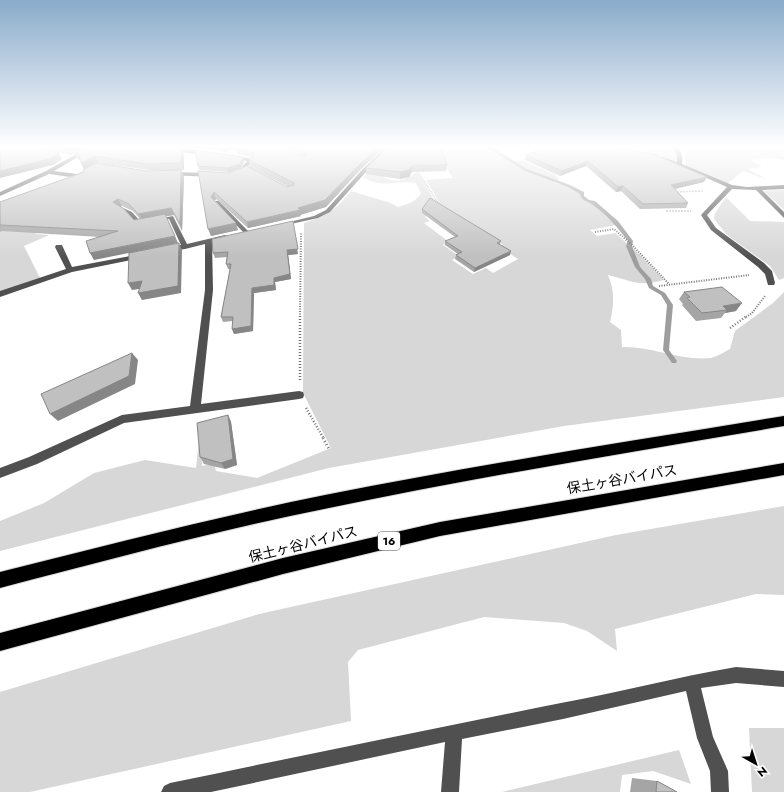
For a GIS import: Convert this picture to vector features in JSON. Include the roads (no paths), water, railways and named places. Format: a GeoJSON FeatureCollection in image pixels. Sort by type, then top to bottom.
{"type":"FeatureCollection","features":[{"type":"Feature","properties":{"kind":"highway"},"geometry":{"type":"LineString","coordinates":[[0,580],[168,537],[324,502],[537,462],[756,424],[784,421]]}},
{"type":"Feature","properties":{"kind":"highway","name":"保土ヶ谷バイパス"},"geometry":{"type":"LineString","coordinates":[[0,642],[283,566],[440,529],[607,498],[784,469]]}},
{"type":"Feature","properties":{"kind":"street"},"geometry":{"type":"LineString","coordinates":[[0,194],[24,183]]}},
{"type":"Feature","properties":{"kind":"street"},"geometry":{"type":"LineString","coordinates":[[270,228],[316,217],[328,211],[355,183]]}},
{"type":"Feature","properties":{"kind":"street"},"geometry":{"type":"LineString","coordinates":[[719,183],[731,187],[748,189],[784,188]]}},
{"type":"Feature","properties":{"kind":"street"},"geometry":{"type":"LineString","coordinates":[[731,187],[704,215],[713,229],[761,265],[769,273],[771,283]]}},
{"type":"Feature","properties":{"kind":"street"},"geometry":{"type":"LineString","coordinates":[[757,188],[784,216]]}},
{"type":"Feature","properties":{"kind":"street"},"geometry":{"type":"LineString","coordinates":[[163,251],[251,232],[217,202]]}},
{"type":"Feature","properties":{"kind":"street"},"geometry":{"type":"LineString","coordinates":[[120,209],[130,213],[139,224],[171,217],[185,246]]}},
{"type":"Feature","properties":{"kind":"street"},"geometry":{"type":"LineString","coordinates":[[196,410],[209,290],[208,241]]}},
{"type":"Feature","properties":{"kind":"street"},"geometry":{"type":"LineString","coordinates":[[59,247],[70,270]]}},
{"type":"Feature","properties":{"kind":"street"},"geometry":{"type":"LineString","coordinates":[[0,294],[70,270],[148,254]]}},
{"type":"Feature","properties":{"kind":"street"},"geometry":{"type":"LineString","coordinates":[[0,473],[34,461],[122,419],[299,395]]}},
{"type":"Feature","properties":{"kind":"street"},"geometry":{"type":"LineString","coordinates":[[170,792],[194,789],[454,732],[563,711],[692,682],[736,675],[784,678]]}},
{"type":"Feature","properties":{"kind":"street"},"geometry":{"type":"LineString","coordinates":[[692,682],[705,738],[719,771],[720,792]]}},
{"type":"Feature","properties":{"kind":"street"},"geometry":{"type":"LineString","coordinates":[[450,792],[454,732]]}},
{"type":"Feature","properties":{"kind":"waterway"},"geometry":{"type":"LineString","coordinates":[[561,183],[582,193],[582,196],[588,201],[593,202],[616,222],[631,241],[629,246],[638,267],[648,279],[651,287],[663,294],[670,305],[666,350],[674,361]]}}]}
